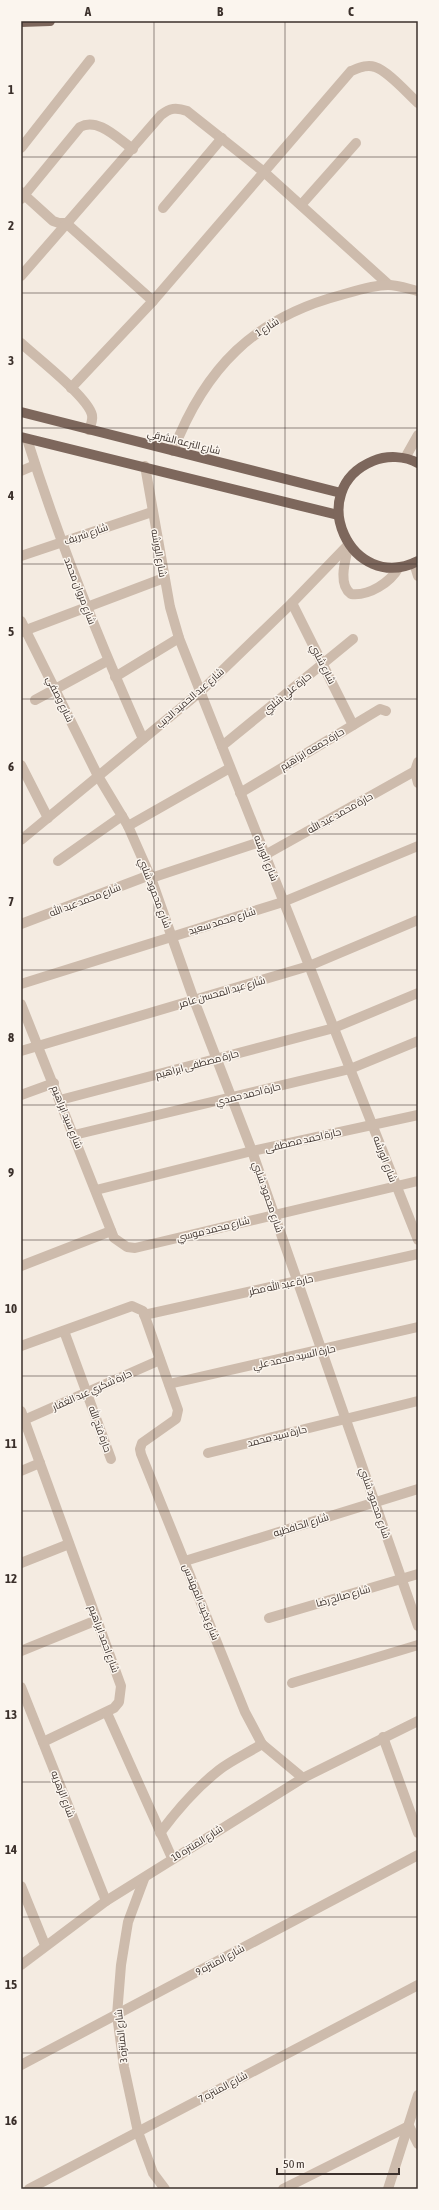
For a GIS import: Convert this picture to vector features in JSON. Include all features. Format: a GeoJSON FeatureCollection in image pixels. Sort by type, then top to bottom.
{"type":"FeatureCollection","features":[{"type":"Feature","properties":{"kind":"main road"},"geometry":{"type":"LineString","coordinates":[[21,22],[50,21]]}},
{"type":"Feature","properties":{"kind":"main road","name":"شارع الترعه الشرقي"},"geometry":{"type":"LineString","coordinates":[[21,412],[342,493]]}},
{"type":"Feature","properties":{"kind":"main road"},"geometry":{"type":"LineString","coordinates":[[24,438],[145,466],[338,515]]}},
{"type":"Feature","properties":{"kind":"main road"},"geometry":{"type":"LineString","coordinates":[[416,562],[399,567],[388,567],[371,562],[357,554],[348,544],[341,530],[338,515],[342,493],[351,476],[366,464],[385,457],[405,458],[418,463]]}},
{"type":"Feature","properties":{"kind":"street"},"geometry":{"type":"LineString","coordinates":[[21,148],[90,60]]}},
{"type":"Feature","properties":{"kind":"street"},"geometry":{"type":"LineString","coordinates":[[71,388],[153,300],[344,78],[359,67],[375,67],[384,72],[418,103]]}},
{"type":"Feature","properties":{"kind":"street"},"geometry":{"type":"LineString","coordinates":[[21,276],[161,115],[169,110],[178,108],[187,111],[264,172],[389,285]]}},
{"type":"Feature","properties":{"kind":"street"},"geometry":{"type":"LineString","coordinates":[[133,149],[101,127],[93,124],[86,124],[80,127],[22,195],[59,224],[66,223],[153,300]]}},
{"type":"Feature","properties":{"kind":"street"},"geometry":{"type":"LineString","coordinates":[[163,208],[222,138]]}},
{"type":"Feature","properties":{"kind":"street"},"geometry":{"type":"LineString","coordinates":[[301,205],[356,143]]}},
{"type":"Feature","properties":{"kind":"street","name":"شارع 1"},"geometry":{"type":"LineString","coordinates":[[173,451],[184,422],[199,395],[217,370],[239,348],[263,328],[290,313],[319,301],[389,285],[418,291]]}},
{"type":"Feature","properties":{"kind":"street"},"geometry":{"type":"LineString","coordinates":[[21,343],[71,388],[90,408],[92,421],[89,430]]}},
{"type":"Feature","properties":{"kind":"street"},"geometry":{"type":"LineString","coordinates":[[405,458],[418,435]]}},
{"type":"Feature","properties":{"kind":"street","name":"شارع مروان محمد"},"geometry":{"type":"LineString","coordinates":[[24,438],[35,465],[61,543],[107,661],[143,739]]}},
{"type":"Feature","properties":{"kind":"street"},"geometry":{"type":"LineString","coordinates":[[21,471],[35,465]]}},
{"type":"Feature","properties":{"kind":"street","name":"شارع الورشه"},"geometry":{"type":"LineString","coordinates":[[145,466],[164,578],[170,607],[179,638],[418,1240]]}},
{"type":"Feature","properties":{"kind":"street","name":"شارع شريف"},"geometry":{"type":"LineString","coordinates":[[21,556],[152,512]]}},
{"type":"Feature","properties":{"kind":"street"},"geometry":{"type":"LineString","coordinates":[[348,544],[344,579],[347,591],[350,594],[380,587],[389,581],[399,567]]}},
{"type":"Feature","properties":{"kind":"street","name":"شارع عبد الحميد الديب"},"geometry":{"type":"LineString","coordinates":[[21,840],[200,692],[292,603],[348,544]]}},
{"type":"Feature","properties":{"kind":"street"},"geometry":{"type":"LineString","coordinates":[[416,562],[418,576]]}},
{"type":"Feature","properties":{"kind":"street"},"geometry":{"type":"LineString","coordinates":[[22,628],[86,607],[164,578]]}},
{"type":"Feature","properties":{"kind":"street","name":"شارع شلبي"},"geometry":{"type":"LineString","coordinates":[[292,603],[353,725]]}},
{"type":"Feature","properties":{"kind":"street","name":"شارع وصفي"},"geometry":{"type":"LineString","coordinates":[[22,628],[55,689],[98,776]]}},
{"type":"Feature","properties":{"kind":"street"},"geometry":{"type":"LineString","coordinates":[[115,677],[179,638]]}},
{"type":"Feature","properties":{"kind":"street","name":"حارة علي شلبي"},"geometry":{"type":"LineString","coordinates":[[222,746],[353,639]]}},
{"type":"Feature","properties":{"kind":"street"},"geometry":{"type":"LineString","coordinates":[[35,700],[107,661]]}},
{"type":"Feature","properties":{"kind":"street","name":"حارة جمعه ابراهيم"},"geometry":{"type":"LineString","coordinates":[[240,793],[380,709],[386,711]]}},
{"type":"Feature","properties":{"kind":"street"},"geometry":{"type":"LineString","coordinates":[[21,765],[48,818]]}},
{"type":"Feature","properties":{"kind":"street"},"geometry":{"type":"LineString","coordinates":[[416,767],[418,783]]}},
{"type":"Feature","properties":{"kind":"street","name":"حارة محمد عبد الله"},"geometry":{"type":"LineString","coordinates":[[265,855],[416,767]]}},
{"type":"Feature","properties":{"kind":"street"},"geometry":{"type":"LineString","coordinates":[[128,826],[230,768]]}},
{"type":"Feature","properties":{"kind":"street","name":"شارع محمود شلبي"},"geometry":{"type":"LineString","coordinates":[[98,776],[128,826],[150,877],[194,1000],[252,1152],[418,1626]]}},
{"type":"Feature","properties":{"kind":"street"},"geometry":{"type":"LineString","coordinates":[[58,861],[122,816]]}},
{"type":"Feature","properties":{"kind":"street","name":"شارع محمد عبد الله"},"geometry":{"type":"LineString","coordinates":[[21,924],[150,877],[260,842]]}},
{"type":"Feature","properties":{"kind":"street","name":"شارع محمد سعيد"},"geometry":{"type":"LineString","coordinates":[[21,984],[283,902],[418,846]]}},
{"type":"Feature","properties":{"kind":"street","name":"شارع عبد المحسن عامر"},"geometry":{"type":"LineString","coordinates":[[21,1051],[309,966],[418,920]]}},
{"type":"Feature","properties":{"kind":"street","name":"حارة مصطفى ابراهيم"},"geometry":{"type":"LineString","coordinates":[[60,1100],[334,1028],[418,993]]}},
{"type":"Feature","properties":{"kind":"street","name":"شارع سيد ابراهيم"},"geometry":{"type":"LineString","coordinates":[[21,1004],[54,1083],[111,1231]]}},
{"type":"Feature","properties":{"kind":"street","name":"حارة احمد حمدي"},"geometry":{"type":"LineString","coordinates":[[74,1135],[350,1069],[418,1040]]}},
{"type":"Feature","properties":{"kind":"street"},"geometry":{"type":"LineString","coordinates":[[21,1095],[54,1083]]}},
{"type":"Feature","properties":{"kind":"street","name":"حارة احمد مصطفى"},"geometry":{"type":"LineString","coordinates":[[96,1190],[372,1124],[418,1115]]}},
{"type":"Feature","properties":{"kind":"street","name":"شارع محمد موسي"},"geometry":{"type":"LineString","coordinates":[[111,1231],[114,1238],[120,1244],[127,1248],[135,1248],[418,1181]]}},
{"type":"Feature","properties":{"kind":"street"},"geometry":{"type":"LineString","coordinates":[[21,1266],[111,1231]]}},
{"type":"Feature","properties":{"kind":"street","name":"حارة عبد الله مطر"},"geometry":{"type":"LineString","coordinates":[[144,1315],[418,1254]]}},
{"type":"Feature","properties":{"kind":"street"},"geometry":{"type":"LineString","coordinates":[[21,1346],[132,1306],[140,1308],[144,1315],[169,1384]]}},
{"type":"Feature","properties":{"kind":"street","name":"حارة السيد محمد علي"},"geometry":{"type":"LineString","coordinates":[[169,1384],[321,1351],[418,1327]]}},
{"type":"Feature","properties":{"kind":"street","name":"حارة فتح الله"},"geometry":{"type":"LineString","coordinates":[[64,1331],[111,1459]]}},
{"type":"Feature","properties":{"kind":"street","name":"حارة شكري عبد الغفار"},"geometry":{"type":"LineString","coordinates":[[23,1415],[87,1392],[160,1360]]}},
{"type":"Feature","properties":{"kind":"street","name":"شارع بخيت المهندس"},"geometry":{"type":"LineString","coordinates":[[169,1384],[178,1410],[176,1419],[146,1439],[142,1443],[140,1449],[244,1712],[262,1744],[303,1778]]}},
{"type":"Feature","properties":{"kind":"street","name":"حارة سيد محمد"},"geometry":{"type":"LineString","coordinates":[[208,1453],[418,1401]]}},
{"type":"Feature","properties":{"kind":"street","name":"شارع احمد ابراهيم"},"geometry":{"type":"LineString","coordinates":[[23,1415],[121,1686],[119,1702],[107,1713]]}},
{"type":"Feature","properties":{"kind":"street"},"geometry":{"type":"LineString","coordinates":[[21,1471],[40,1463]]}},
{"type":"Feature","properties":{"kind":"street","name":"شارع الحافظيه"},"geometry":{"type":"LineString","coordinates":[[185,1561],[418,1489]]}},
{"type":"Feature","properties":{"kind":"street"},"geometry":{"type":"LineString","coordinates":[[21,1562],[70,1544]]}},
{"type":"Feature","properties":{"kind":"street","name":"شارع صالح رضا"},"geometry":{"type":"LineString","coordinates":[[269,1618],[418,1574]]}},
{"type":"Feature","properties":{"kind":"street"},"geometry":{"type":"LineString","coordinates":[[21,1651],[97,1620]]}},
{"type":"Feature","properties":{"kind":"street"},"geometry":{"type":"LineString","coordinates":[[292,1683],[418,1645]]}},
{"type":"Feature","properties":{"kind":"street","name":"شارع الزهريه"},"geometry":{"type":"LineString","coordinates":[[21,1687],[106,1901]]}},
{"type":"Feature","properties":{"kind":"street"},"geometry":{"type":"LineString","coordinates":[[43,1742],[107,1713],[172,1858]]}},
{"type":"Feature","properties":{"kind":"street","name":"شارع المنتزه 10"},"geometry":{"type":"LineString","coordinates":[[21,1965],[45,1945],[106,1901],[144,1879],[172,1858],[303,1778],[418,1721]]}},
{"type":"Feature","properties":{"kind":"street"},"geometry":{"type":"LineString","coordinates":[[383,1738],[417,1829]]}},
{"type":"Feature","properties":{"kind":"street"},"geometry":{"type":"LineString","coordinates":[[160,1834],[178,1810],[199,1787],[220,1770],[262,1744]]}},
{"type":"Feature","properties":{"kind":"street","name":"شارع المنتزه 9"},"geometry":{"type":"LineString","coordinates":[[21,2065],[418,1855]]}},
{"type":"Feature","properties":{"kind":"street","name":"شارع المنتزه 3"},"geometry":{"type":"LineString","coordinates":[[144,1879],[128,1922],[121,1965],[117,2015],[124,2067],[138,2132],[153,2173],[165,2189]]}},
{"type":"Feature","properties":{"kind":"street"},"geometry":{"type":"LineString","coordinates":[[21,1886],[45,1945]]}},
{"type":"Feature","properties":{"kind":"street","name":"شارع المنتزه 7"},"geometry":{"type":"LineString","coordinates":[[29,2189],[418,1985]]}},
{"type":"Feature","properties":{"kind":"street"},"geometry":{"type":"LineString","coordinates":[[388,2189],[418,2095]]}},
{"type":"Feature","properties":{"kind":"street"},"geometry":{"type":"LineString","coordinates":[[409,2126],[418,2144]]}},
{"type":"Feature","properties":{"kind":"street"},"geometry":{"type":"LineString","coordinates":[[283,2189],[409,2126]]}}]}
